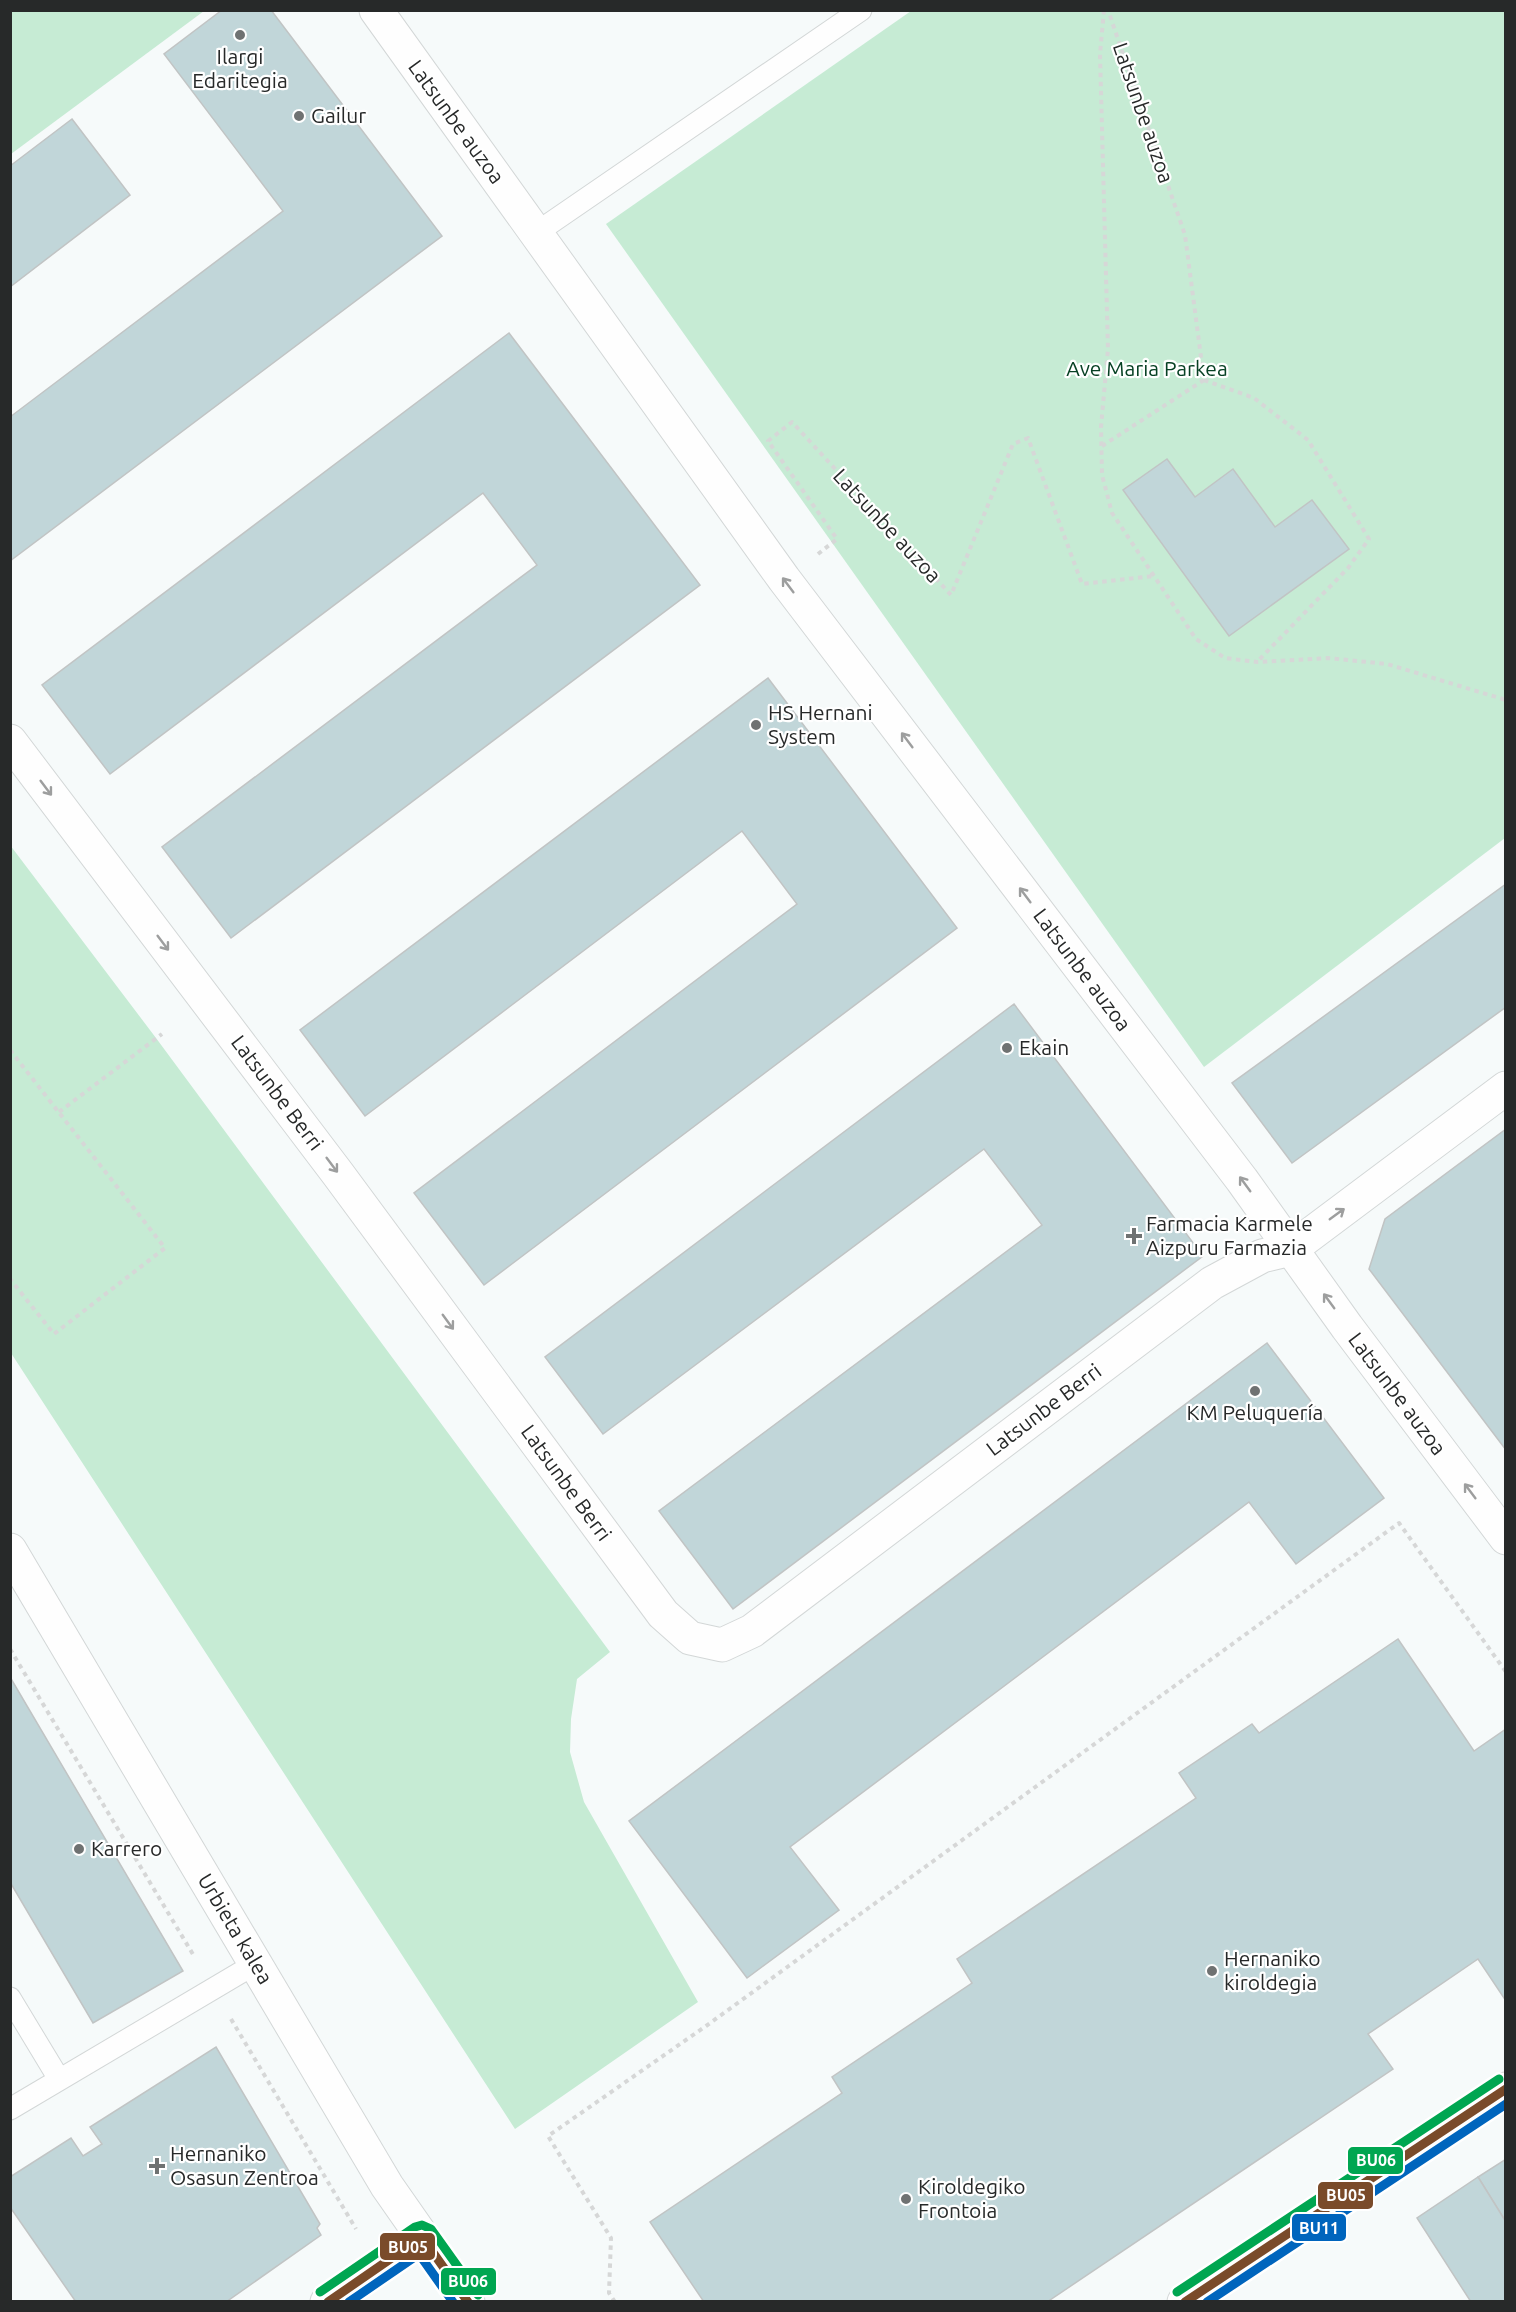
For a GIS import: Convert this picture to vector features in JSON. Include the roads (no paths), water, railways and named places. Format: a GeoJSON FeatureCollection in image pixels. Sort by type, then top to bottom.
{"type":"FeatureCollection","features":[{"type":"Feature","properties":{"kind":"street","name":"Latsunbe auzoa"},"geometry":{"type":"LineString","coordinates":[[376,10],[784,579],[1242,1180],[1290,1249],[1506,1538]]}},
{"type":"Feature","properties":{"kind":"street","name":"Latsunbe Berri"},"geometry":{"type":"LineString","coordinates":[[10,741],[338,1174],[663,1614],[690,1638],[722,1645],[752,1631],[1212,1283],[1262,1256],[1290,1249]]}},
{"type":"Feature","properties":{"kind":"street"},"geometry":{"type":"LineString","coordinates":[[1290,1249],[1506,1088]]}},
{"type":"Feature","properties":{"kind":"street","name":"Urbieta kalea"},"geometry":{"type":"LineString","coordinates":[[10,1550],[387,2186],[468,2301]]}},
{"type":"Feature","properties":{"kind":"street"},"geometry":{"type":"LineString","coordinates":[[1184,2301],[1506,2090]]}},
{"type":"Feature","properties":{"kind":"street"},"geometry":{"type":"LineString","coordinates":[[327,2301],[422,2236]]}},
{"type":"Feature","properties":{"kind":"lane"},"geometry":{"type":"LineString","coordinates":[[536,233],[861,10]]}},
{"type":"Feature","properties":{"kind":"lane"},"geometry":{"type":"LineString","coordinates":[[10,2109],[255,1964]]}},
{"type":"Feature","properties":{"kind":"lane"},"geometry":{"type":"LineString","coordinates":[[10,1998],[59,2079]]}},
{"type":"Feature","properties":{"kind":"place","name":"Ilargi Edaritegia"},"geometry":{"type":"Point","coordinates":[240,35]}},
{"type":"Feature","properties":{"kind":"place","name":"Gailur"},"geometry":{"type":"Point","coordinates":[299,116]}},
{"type":"Feature","properties":{"kind":"place","name":"HS Hernani System"},"geometry":{"type":"Point","coordinates":[756,725]}},
{"type":"Feature","properties":{"kind":"place","name":"Ekain"},"geometry":{"type":"Point","coordinates":[1007,1048]}},
{"type":"Feature","properties":{"kind":"place","name":"Farmacia Karmele Aizpuru Farmazia"},"geometry":{"type":"Point","coordinates":[1134,1236]}},
{"type":"Feature","properties":{"kind":"place","name":"KM Peluquería"},"geometry":{"type":"Point","coordinates":[1255,1391]}},
{"type":"Feature","properties":{"kind":"place","name":"Karrero"},"geometry":{"type":"Point","coordinates":[79,1849]}},
{"type":"Feature","properties":{"kind":"place","name":"Hernaniko kiroldegia"},"geometry":{"type":"Point","coordinates":[1212,1971]}},
{"type":"Feature","properties":{"kind":"place","name":"Hernaniko Osasun Zentroa"},"geometry":{"type":"Point","coordinates":[157,2166]}},
{"type":"Feature","properties":{"kind":"place","name":"Kiroldegiko Frontoia"},"geometry":{"type":"Point","coordinates":[906,2199]}},
{"type":"Feature","properties":{"kind":"park label","name":"Ave Maria Parkea"},"geometry":{"type":"Point","coordinates":[1147,369]}}]}
